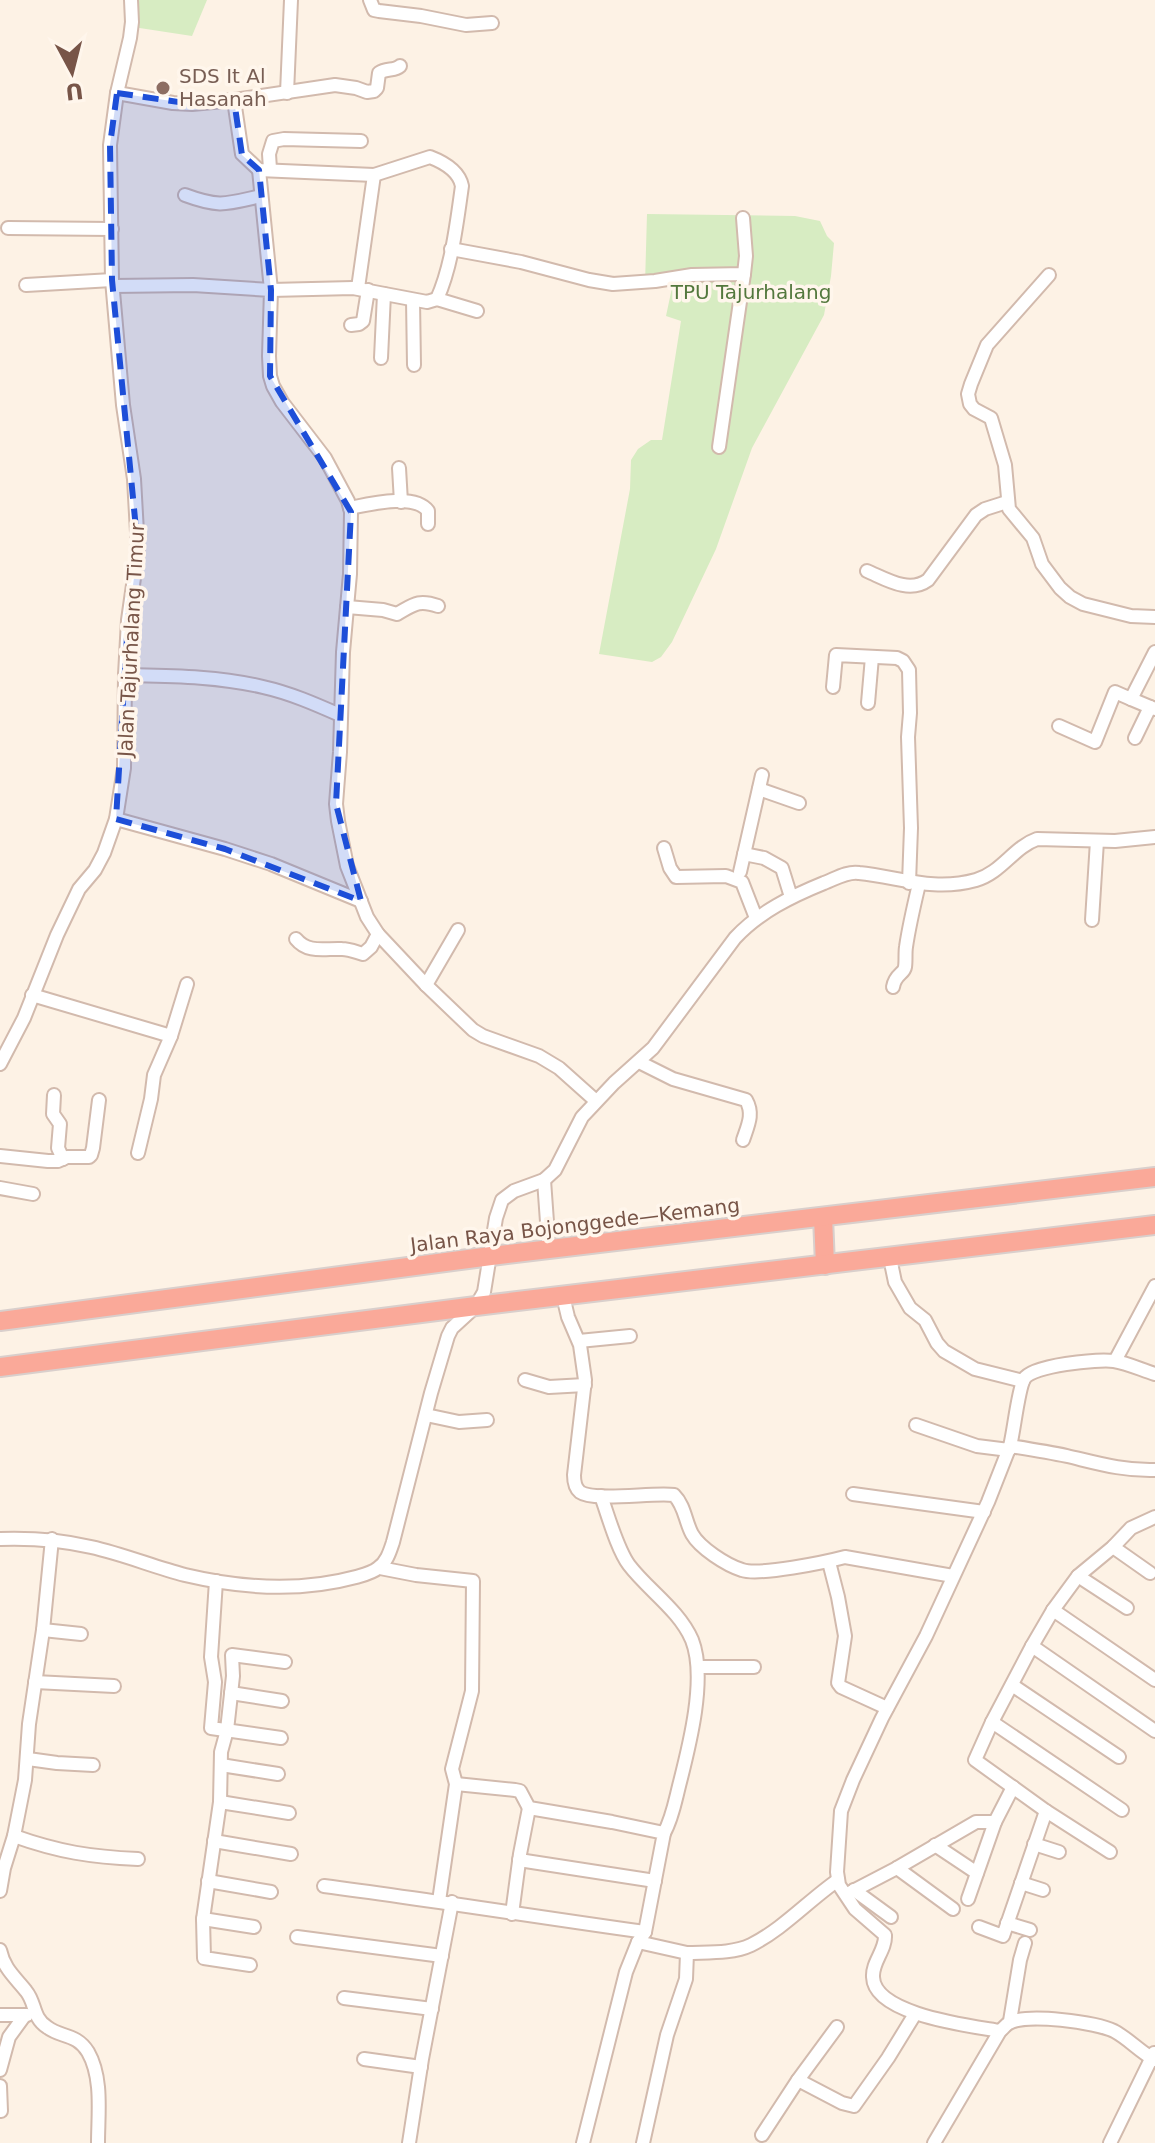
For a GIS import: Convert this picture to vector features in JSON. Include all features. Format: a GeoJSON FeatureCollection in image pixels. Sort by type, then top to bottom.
{"type":"FeatureCollection","features":[{"type":"Feature","properties":{"kind":"highway","name":"Jalan Raya Bojonggede—Kemang"},"geometry":{"type":"LineString","coordinates":[[0,1321],[491,1256],[1155,1177]]}},
{"type":"Feature","properties":{"kind":"highway"},"geometry":{"type":"LineString","coordinates":[[823,1217],[825,1265]]}},
{"type":"Feature","properties":{"kind":"highway"},"geometry":{"type":"LineString","coordinates":[[0,1367],[476,1306],[1155,1225]]}},
{"type":"Feature","properties":{"kind":"street","name":"Jalan Tajurhalang Timur"},"geometry":{"type":"LineString","coordinates":[[1,1059],[24,1018],[79,889],[104,853],[116,819],[124,768],[128,620],[138,550],[135,491],[123,405],[112,283],[110,145],[117,93],[130,38],[131,0]]}},
{"type":"Feature","properties":{"kind":"street"},"geometry":{"type":"LineString","coordinates":[[287,93],[291,0]]}},
{"type":"Feature","properties":{"kind":"street"},"geometry":{"type":"LineString","coordinates":[[370,0],[374,10],[399,6],[466,25],[492,23]]}},
{"type":"Feature","properties":{"kind":"street"},"geometry":{"type":"LineString","coordinates":[[117,93],[192,104],[335,85],[367,92],[378,87],[379,73],[400,66]]}},
{"type":"Feature","properties":{"kind":"street"},"geometry":{"type":"LineString","coordinates":[[234,100],[242,154],[264,170],[374,175],[428,157],[457,174],[462,186],[451,249],[437,299]]}},
{"type":"Feature","properties":{"kind":"street"},"geometry":{"type":"LineString","coordinates":[[361,141],[273,141],[264,170],[261,196],[271,290],[270,376],[282,402],[325,458],[350,508],[352,533],[336,804],[347,866],[367,917],[378,934],[473,1030],[539,1056],[559,1068],[596,1101]]}},
{"type":"Feature","properties":{"kind":"street"},"geometry":{"type":"LineString","coordinates":[[351,325],[363,321],[363,289],[374,175]]}},
{"type":"Feature","properties":{"kind":"street"},"geometry":{"type":"LineString","coordinates":[[185,195],[219,205],[261,196]]}},
{"type":"Feature","properties":{"kind":"street"},"geometry":{"type":"LineString","coordinates":[[719,447],[746,256],[743,218]]}},
{"type":"Feature","properties":{"kind":"street"},"geometry":{"type":"LineString","coordinates":[[8,228],[112,229]]}},
{"type":"Feature","properties":{"kind":"street"},"geometry":{"type":"LineString","coordinates":[[451,249],[613,284],[692,275],[744,274]]}},
{"type":"Feature","properties":{"kind":"street"},"geometry":{"type":"LineString","coordinates":[[1049,275],[987,345],[968,394],[970,404],[991,418],[1005,465],[1007,502],[1013,515],[1033,538],[1042,564],[1060,588],[1083,604],[1131,616],[1155,617]]}},
{"type":"Feature","properties":{"kind":"street"},"geometry":{"type":"LineString","coordinates":[[26,285],[112,283],[271,290],[363,289],[427,302],[437,299],[477,311]]}},
{"type":"Feature","properties":{"kind":"street"},"geometry":{"type":"LineString","coordinates":[[381,358],[384,294]]}},
{"type":"Feature","properties":{"kind":"street"},"geometry":{"type":"LineString","coordinates":[[413,300],[414,365]]}},
{"type":"Feature","properties":{"kind":"street"},"geometry":{"type":"LineString","coordinates":[[399,468],[401,502]]}},
{"type":"Feature","properties":{"kind":"street"},"geometry":{"type":"LineString","coordinates":[[350,508],[375,503],[415,502],[425,506],[429,515],[428,524]]}},
{"type":"Feature","properties":{"kind":"street"},"geometry":{"type":"LineString","coordinates":[[867,571],[903,585],[923,584],[976,515],[1007,502]]}},
{"type":"Feature","properties":{"kind":"street"},"geometry":{"type":"LineString","coordinates":[[347,607],[397,614],[414,604],[438,606]]}},
{"type":"Feature","properties":{"kind":"street"},"geometry":{"type":"LineString","coordinates":[[1131,699],[1155,652]]}},
{"type":"Feature","properties":{"kind":"street"},"geometry":{"type":"LineString","coordinates":[[833,687],[836,655],[897,658],[909,670],[908,737],[914,883],[905,968],[895,977],[893,987]]}},
{"type":"Feature","properties":{"kind":"street"},"geometry":{"type":"LineString","coordinates":[[868,703],[872,657]]}},
{"type":"Feature","properties":{"kind":"street"},"geometry":{"type":"LineString","coordinates":[[125,675],[191,676],[248,684],[302,699],[340,715]]}},
{"type":"Feature","properties":{"kind":"street"},"geometry":{"type":"LineString","coordinates":[[1059,726],[1095,742],[1115,692],[1152,708],[1135,738]]}},
{"type":"Feature","properties":{"kind":"street"},"geometry":{"type":"LineString","coordinates":[[740,872],[762,775]]}},
{"type":"Feature","properties":{"kind":"street"},"geometry":{"type":"LineString","coordinates":[[759,789],[799,803]]}},
{"type":"Feature","properties":{"kind":"street"},"geometry":{"type":"LineString","coordinates":[[116,819],[225,849],[300,875],[361,901]]}},
{"type":"Feature","properties":{"kind":"street"},"geometry":{"type":"LineString","coordinates":[[0,1539],[52,1539],[134,1558],[182,1574],[245,1585],[293,1586],[350,1578],[380,1568],[393,1542],[448,1336],[452,1328],[476,1306],[484,1292],[496,1218],[502,1200],[514,1191],[544,1180],[555,1170],[582,1117],[653,1048],[735,938],[756,918],[791,897],[843,875],[861,873],[914,883],[960,883],[985,876],[1037,839],[1097,841],[1155,837]]}},
{"type":"Feature","properties":{"kind":"street"},"geometry":{"type":"LineString","coordinates":[[1092,920],[1097,841]]}},
{"type":"Feature","properties":{"kind":"street"},"geometry":{"type":"LineString","coordinates":[[664,848],[676,877],[726,876],[742,882],[756,918]]}},
{"type":"Feature","properties":{"kind":"street"},"geometry":{"type":"LineString","coordinates":[[744,854],[764,858],[782,868],[791,897]]}},
{"type":"Feature","properties":{"kind":"street"},"geometry":{"type":"LineString","coordinates":[[426,985],[458,930]]}},
{"type":"Feature","properties":{"kind":"street"},"geometry":{"type":"LineString","coordinates":[[296,939],[301,946],[316,950],[343,949],[363,954],[378,934]]}},
{"type":"Feature","properties":{"kind":"street"},"geometry":{"type":"LineString","coordinates":[[138,1153],[154,1075],[171,1036],[187,984]]}},
{"type":"Feature","properties":{"kind":"street"},"geometry":{"type":"LineString","coordinates":[[32,995],[171,1036]]}},
{"type":"Feature","properties":{"kind":"street"},"geometry":{"type":"LineString","coordinates":[[639,1062],[673,1079],[746,1100],[751,1115],[743,1140]]}},
{"type":"Feature","properties":{"kind":"street"},"geometry":{"type":"LineString","coordinates":[[54,1095],[53,1114],[60,1124],[58,1148],[63,1159]]}},
{"type":"Feature","properties":{"kind":"street"},"geometry":{"type":"LineString","coordinates":[[0,1156],[48,1161],[91,1155],[99,1100]]}},
{"type":"Feature","properties":{"kind":"street"},"geometry":{"type":"LineString","coordinates":[[544,1180],[549,1250]]}},
{"type":"Feature","properties":{"kind":"street"},"geometry":{"type":"LineString","coordinates":[[0,1188],[33,1194]]}},
{"type":"Feature","properties":{"kind":"street"},"geometry":{"type":"LineString","coordinates":[[890,1258],[892,1275],[902,1295],[910,1308],[925,1320],[944,1351],[975,1369],[1023,1381]]}},
{"type":"Feature","properties":{"kind":"street"},"geometry":{"type":"LineString","coordinates":[[1115,1361],[1155,1286]]}},
{"type":"Feature","properties":{"kind":"street"},"geometry":{"type":"LineString","coordinates":[[563,1296],[584,1365],[585,1385],[574,1475],[579,1491],[601,1496],[674,1495],[692,1534],[702,1545],[742,1571],[829,1562],[845,1557],[953,1576]]}},
{"type":"Feature","properties":{"kind":"street"},"geometry":{"type":"LineString","coordinates":[[579,1341],[630,1336]]}},
{"type":"Feature","properties":{"kind":"street"},"geometry":{"type":"LineString","coordinates":[[1000,2031],[952,2024],[915,2014],[884,1996],[874,1983],[873,1972],[885,1935],[855,1909],[840,1889],[839,1834],[844,1803],[887,1708],[926,1636],[984,1512],[1010,1448],[1023,1381],[1031,1372],[1045,1368],[1115,1361],[1155,1374]]}},
{"type":"Feature","properties":{"kind":"street"},"geometry":{"type":"LineString","coordinates":[[525,1380],[549,1387],[585,1385]]}},
{"type":"Feature","properties":{"kind":"street"},"geometry":{"type":"LineString","coordinates":[[426,1415],[459,1422],[487,1420]]}},
{"type":"Feature","properties":{"kind":"street"},"geometry":{"type":"LineString","coordinates":[[916,1425],[977,1446],[1069,1457],[1107,1467],[1155,1470]]}},
{"type":"Feature","properties":{"kind":"street"},"geometry":{"type":"LineString","coordinates":[[853,1494],[984,1512]]}},
{"type":"Feature","properties":{"kind":"street"},"geometry":{"type":"LineString","coordinates":[[583,2143],[626,1972],[642,1937],[664,1833],[687,1752],[698,1667],[683,1623],[625,1559],[601,1496]]}},
{"type":"Feature","properties":{"kind":"street"},"geometry":{"type":"LineString","coordinates":[[1110,1852],[975,1760],[1032,1646],[1078,1576],[1131,1528],[1153,1520]]}},
{"type":"Feature","properties":{"kind":"street"},"geometry":{"type":"LineString","coordinates":[[0,1891],[2,1868],[14,1836],[28,1759],[29,1724],[52,1539]]}},
{"type":"Feature","properties":{"kind":"street"},"geometry":{"type":"LineString","coordinates":[[1113,1547],[1150,1573]]}},
{"type":"Feature","properties":{"kind":"street"},"geometry":{"type":"LineString","coordinates":[[829,1562],[845,1636],[838,1683],[887,1708]]}},
{"type":"Feature","properties":{"kind":"street"},"geometry":{"type":"LineString","coordinates":[[380,1568],[473,1581],[472,1691],[452,1769],[456,1784],[442,1956],[409,2143]]}},
{"type":"Feature","properties":{"kind":"street"},"geometry":{"type":"LineString","coordinates":[[1078,1576],[1127,1608]]}},
{"type":"Feature","properties":{"kind":"street"},"geometry":{"type":"LineString","coordinates":[[216,1581],[211,1657],[215,1682],[211,1728],[281,1738]]}},
{"type":"Feature","properties":{"kind":"street"},"geometry":{"type":"LineString","coordinates":[[1053,1610],[1155,1680]]}},
{"type":"Feature","properties":{"kind":"street"},"geometry":{"type":"LineString","coordinates":[[43,1630],[81,1634]]}},
{"type":"Feature","properties":{"kind":"street"},"geometry":{"type":"LineString","coordinates":[[1032,1646],[1155,1731]]}},
{"type":"Feature","properties":{"kind":"street"},"geometry":{"type":"LineString","coordinates":[[250,1965],[204,1958],[203,1919],[220,1802],[221,1752],[227,1730],[232,1655],[285,1662]]}},
{"type":"Feature","properties":{"kind":"street"},"geometry":{"type":"LineString","coordinates":[[698,1667],[754,1667]]}},
{"type":"Feature","properties":{"kind":"street"},"geometry":{"type":"LineString","coordinates":[[35,1682],[114,1686]]}},
{"type":"Feature","properties":{"kind":"street"},"geometry":{"type":"LineString","coordinates":[[1012,1685],[1119,1757]]}},
{"type":"Feature","properties":{"kind":"street"},"geometry":{"type":"LineString","coordinates":[[231,1693],[282,1701]]}},
{"type":"Feature","properties":{"kind":"street"},"geometry":{"type":"LineString","coordinates":[[992,1722],[1122,1810]]}},
{"type":"Feature","properties":{"kind":"street"},"geometry":{"type":"LineString","coordinates":[[28,1759],[93,1765]]}},
{"type":"Feature","properties":{"kind":"street"},"geometry":{"type":"LineString","coordinates":[[221,1765],[278,1774]]}},
{"type":"Feature","properties":{"kind":"street"},"geometry":{"type":"LineString","coordinates":[[456,1784],[520,1791],[529,1808],[512,1914]]}},
{"type":"Feature","properties":{"kind":"street"},"geometry":{"type":"LineString","coordinates":[[968,1899],[995,1822],[1013,1787]]}},
{"type":"Feature","properties":{"kind":"street"},"geometry":{"type":"LineString","coordinates":[[220,1802],[289,1813]]}},
{"type":"Feature","properties":{"kind":"street"},"geometry":{"type":"LineString","coordinates":[[529,1808],[664,1833]]}},
{"type":"Feature","properties":{"kind":"street"},"geometry":{"type":"LineString","coordinates":[[979,1927],[1003,1936],[1046,1811]]}},
{"type":"Feature","properties":{"kind":"street"},"geometry":{"type":"LineString","coordinates":[[891,1917],[852,1891],[976,1822],[995,1822]]}},
{"type":"Feature","properties":{"kind":"street"},"geometry":{"type":"LineString","coordinates":[[14,1836],[81,1855],[138,1859]]}},
{"type":"Feature","properties":{"kind":"street"},"geometry":{"type":"LineString","coordinates":[[214,1841],[291,1854]]}},
{"type":"Feature","properties":{"kind":"street"},"geometry":{"type":"LineString","coordinates":[[1034,1844],[1059,1852]]}},
{"type":"Feature","properties":{"kind":"street"},"geometry":{"type":"LineString","coordinates":[[935,1845],[977,1873]]}},
{"type":"Feature","properties":{"kind":"street"},"geometry":{"type":"LineString","coordinates":[[519,1860],[655,1881]]}},
{"type":"Feature","properties":{"kind":"street"},"geometry":{"type":"LineString","coordinates":[[897,1868],[953,1909]]}},
{"type":"Feature","properties":{"kind":"street"},"geometry":{"type":"LineString","coordinates":[[324,1886],[445,1902],[642,1937],[687,1953],[751,1945],[838,1880]]}},
{"type":"Feature","properties":{"kind":"street"},"geometry":{"type":"LineString","coordinates":[[208,1881],[271,1892]]}},
{"type":"Feature","properties":{"kind":"street"},"geometry":{"type":"LineString","coordinates":[[1021,1883],[1043,1890]]}},
{"type":"Feature","properties":{"kind":"street"},"geometry":{"type":"LineString","coordinates":[[203,1919],[254,1927]]}},
{"type":"Feature","properties":{"kind":"street"},"geometry":{"type":"LineString","coordinates":[[1007,1923],[1030,1930]]}},
{"type":"Feature","properties":{"kind":"street"},"geometry":{"type":"LineString","coordinates":[[297,1937],[442,1956]]}},
{"type":"Feature","properties":{"kind":"street"},"geometry":{"type":"LineString","coordinates":[[934,2143],[1000,2031],[1010,2021],[1025,1943]]}},
{"type":"Feature","properties":{"kind":"street"},"geometry":{"type":"LineString","coordinates":[[0,1950],[8,1972],[27,1991],[32,2001],[30,2014],[9,2037],[0,2070]]}},
{"type":"Feature","properties":{"kind":"street"},"geometry":{"type":"LineString","coordinates":[[643,2143],[667,2035],[686,1979],[687,1953]]}},
{"type":"Feature","properties":{"kind":"street"},"geometry":{"type":"LineString","coordinates":[[344,1998],[432,2009]]}},
{"type":"Feature","properties":{"kind":"street"},"geometry":{"type":"LineString","coordinates":[[0,2015],[30,2014],[50,2030],[75,2038],[88,2052],[97,2083],[98,2143]]}},
{"type":"Feature","properties":{"kind":"street"},"geometry":{"type":"LineString","coordinates":[[798,2080],[854,2106],[915,2014]]}},
{"type":"Feature","properties":{"kind":"street"},"geometry":{"type":"LineString","coordinates":[[1010,2021],[1081,2021],[1102,2026],[1154,2056],[1110,2143]]}},
{"type":"Feature","properties":{"kind":"street"},"geometry":{"type":"LineString","coordinates":[[762,2135],[837,2027]]}},
{"type":"Feature","properties":{"kind":"street"},"geometry":{"type":"LineString","coordinates":[[364,2059],[421,2067]]}},
{"type":"Feature","properties":{"kind":"street"},"geometry":{"type":"LineString","coordinates":[[0,2086],[1,2111]]}},
{"type":"Feature","properties":{"kind":"highlighted area"},"geometry":{"type":"Polygon","coordinates":[[[117,93],[192,104],[234,100],[242,155],[259,170],[271,290],[270,376],[351,512],[336,804],[361,901],[225,849],[116,819],[128,620],[138,550],[112,280],[110,145],[117,93]]]}},
{"type":"Feature","properties":{"kind":"green space"},"geometry":{"type":"Polygon","coordinates":[[[134,0],[207,0],[192,36],[133,27],[134,0]]]}},
{"type":"Feature","properties":{"kind":"green space","name":"TPU Tajurhalang"},"geometry":{"type":"Polygon","coordinates":[[[647,214],[795,216],[820,221],[834,243],[824,315],[752,448],[716,549],[672,642],[661,657],[652,662],[599,654],[630,489],[631,460],[638,449],[651,440],[662,440],[681,321],[666,316],[673,283],[645,284],[647,214]]]}},
{"type":"Feature","properties":{"kind":"place","name":"SDS It Al Hasanah"},"geometry":{"type":"Point","coordinates":[163,88]}}]}
